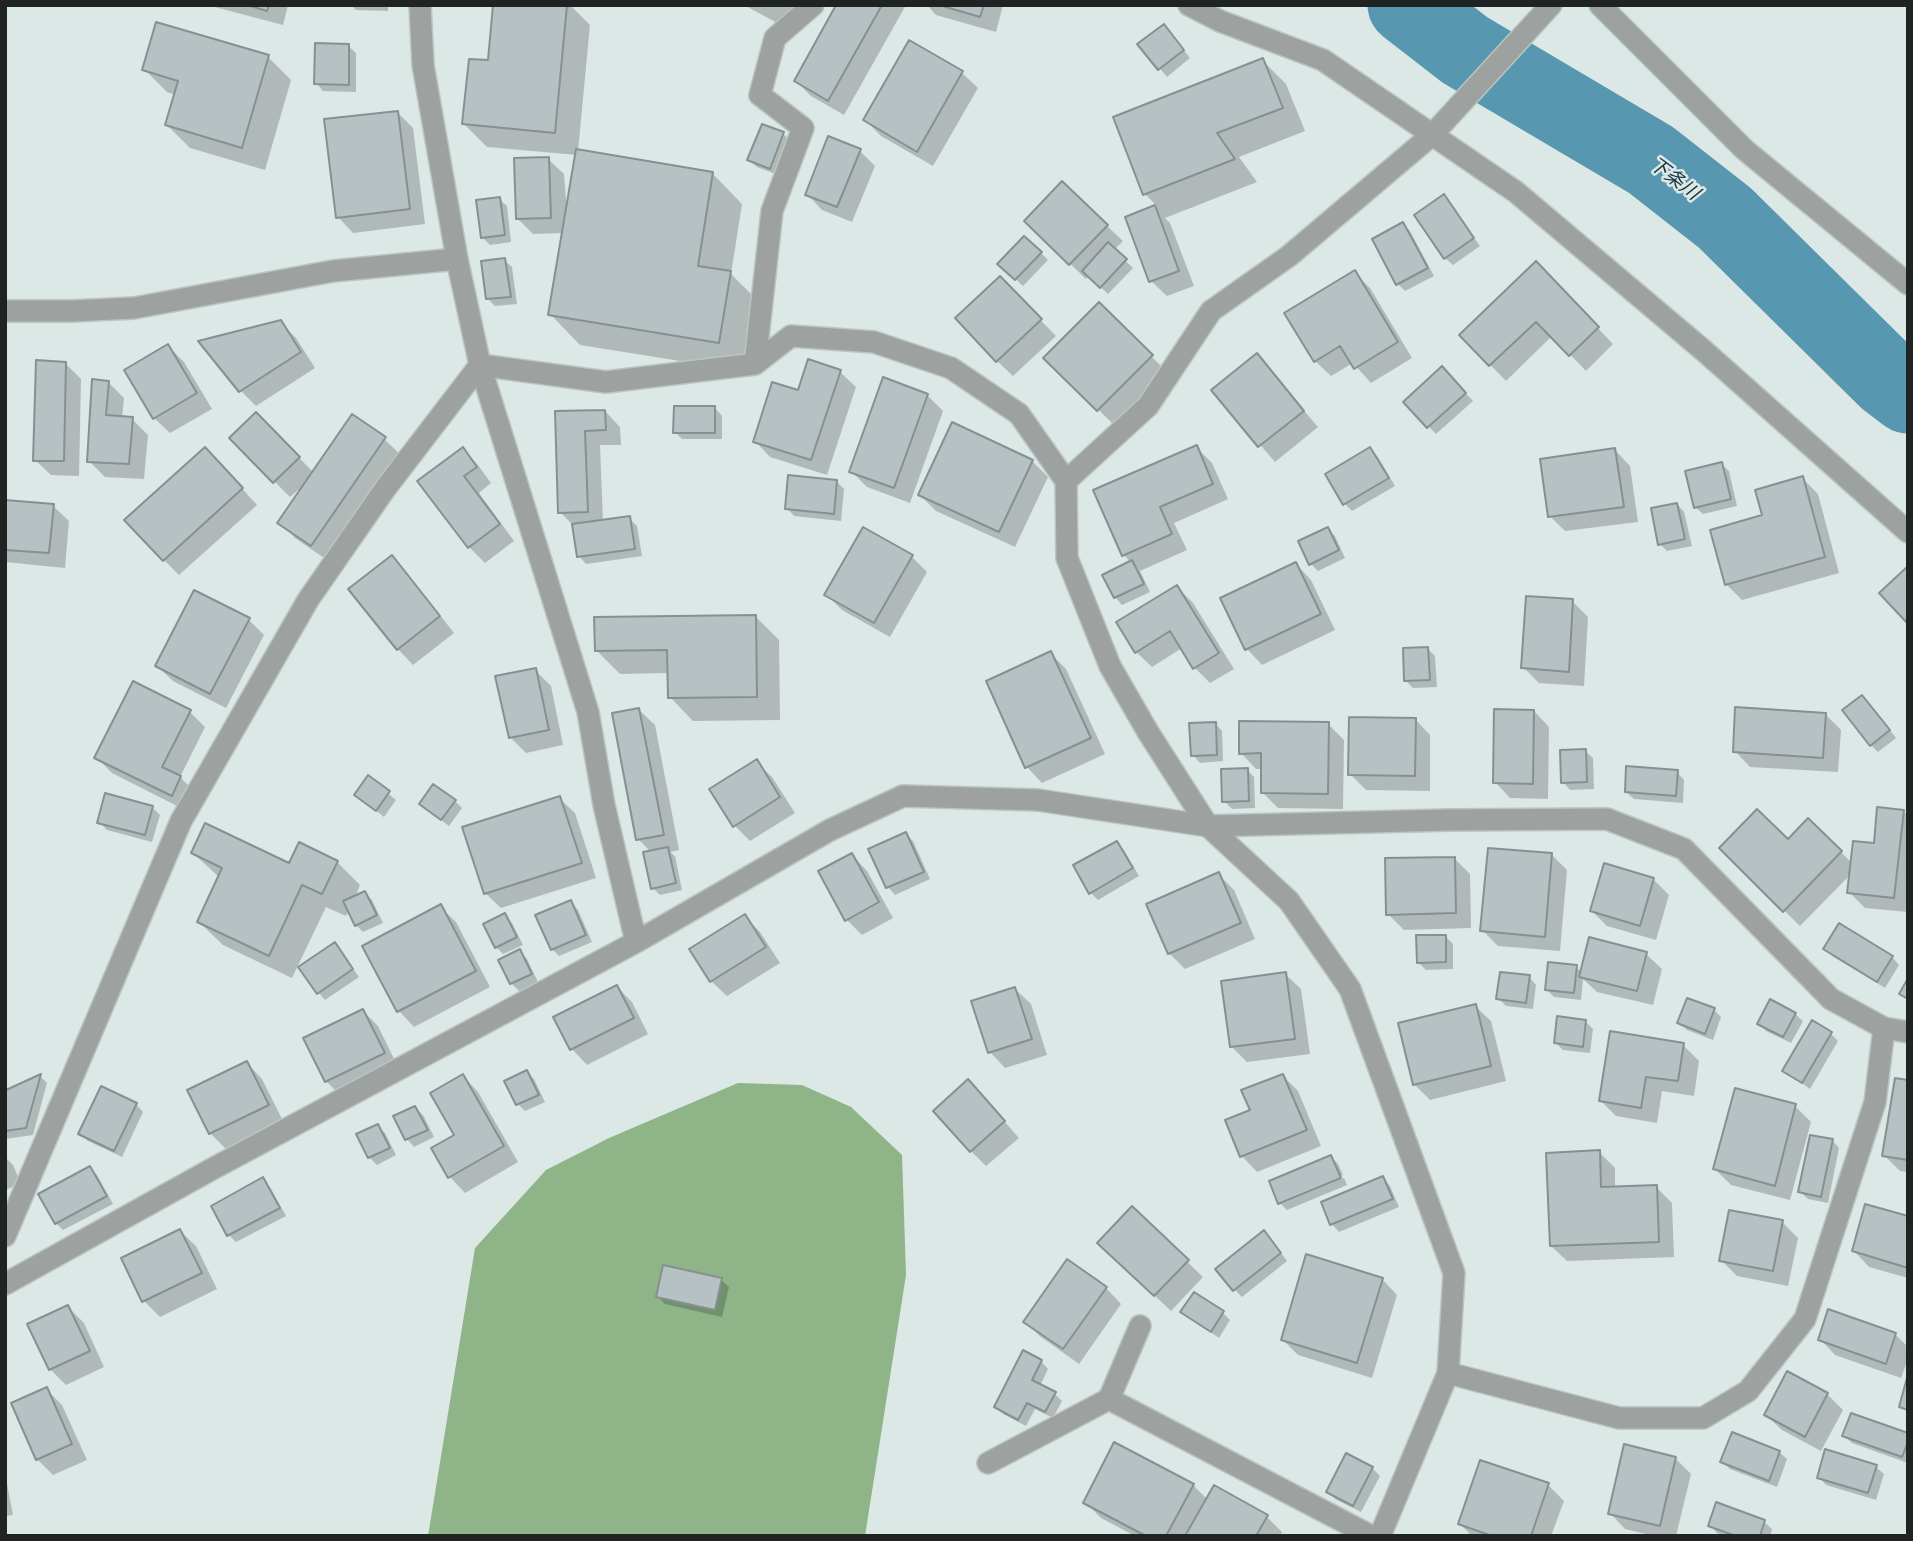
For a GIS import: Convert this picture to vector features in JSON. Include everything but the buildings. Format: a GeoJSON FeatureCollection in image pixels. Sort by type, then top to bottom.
{"type":"FeatureCollection","features":[{"type":"Feature","properties":{"kind":"street"},"geometry":{"type":"LineString","coordinates":[[420,5],[423,65],[457,259],[480,365],[588,712],[604,805],[636,942]]}},
{"type":"Feature","properties":{"kind":"street"},"geometry":{"type":"LineString","coordinates":[[755,364],[772,211],[803,128],[760,95],[775,38],[813,5]]}},
{"type":"Feature","properties":{"kind":"street"},"geometry":{"type":"LineString","coordinates":[[1189,5],[1220,21],[1324,60],[1526,200],[1713,359],[1908,532]]}},
{"type":"Feature","properties":{"kind":"street"},"geometry":{"type":"LineString","coordinates":[[1066,481],[1148,406],[1211,311],[1289,256],[1433,134],[1551,5]]}},
{"type":"Feature","properties":{"kind":"street"},"geometry":{"type":"LineString","coordinates":[[1600,5],[1745,150],[1908,284]]}},
{"type":"Feature","properties":{"kind":"street"},"geometry":{"type":"LineString","coordinates":[[5,311],[134,308],[333,271],[457,259]]}},
{"type":"Feature","properties":{"kind":"street"},"geometry":{"type":"LineString","coordinates":[[480,365],[606,382],[755,364],[791,336],[874,342],[951,368],[1019,414],[1066,481],[1068,558],[1110,666],[1208,826],[1289,901],[1350,989],[1454,1273],[1448,1373],[1380,1536]]}},
{"type":"Feature","properties":{"kind":"street"},"geometry":{"type":"LineString","coordinates":[[5,1236],[181,821],[308,600],[385,489],[480,365]]}},
{"type":"Feature","properties":{"kind":"street"},"geometry":{"type":"LineString","coordinates":[[5,1284],[214,1168],[636,942],[830,830],[903,796],[1038,800],[1208,826],[1607,819],[1684,849],[1831,999],[1884,1028],[1908,1032]]}},
{"type":"Feature","properties":{"kind":"street"},"geometry":{"type":"LineString","coordinates":[[1448,1373],[1619,1418],[1703,1418],[1748,1391],[1805,1319],[1875,1102],[1884,1028]]}},
{"type":"Feature","properties":{"kind":"street"},"geometry":{"type":"LineString","coordinates":[[988,1463],[1109,1399],[1140,1326]]}},
{"type":"Feature","properties":{"kind":"street"},"geometry":{"type":"LineString","coordinates":[[1109,1399],[1371,1536]]}},
{"type":"Feature","properties":{"kind":"green space"},"geometry":{"type":"Polygon","coordinates":[[[738,1083],[802,1085],[851,1107],[902,1155],[906,1275],[865,1536],[428,1536],[475,1248],[546,1170],[609,1138],[738,1083]]]}},
{"type":"Feature","properties":{"kind":"waterway","name":"下条川"},"geometry":{"type":"LineString","coordinates":[[1407,5],[1465,50],[1651,160],[1725,218],[1887,378],[1908,394]]}}]}
